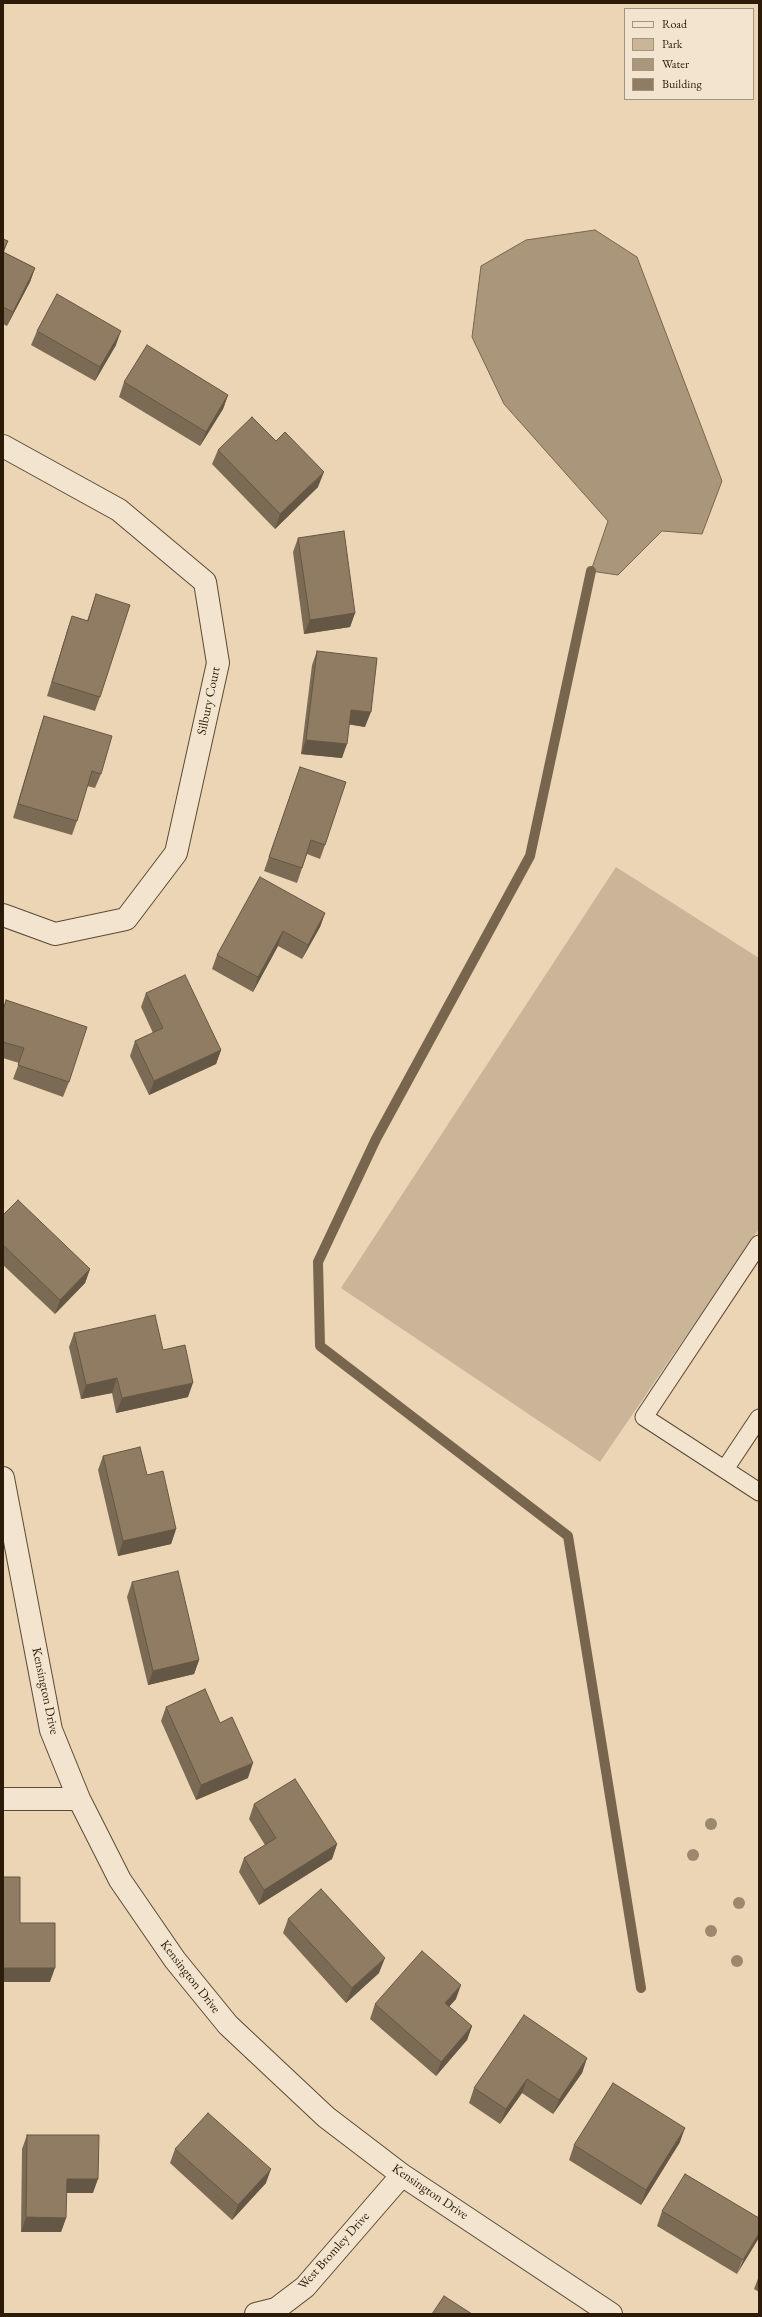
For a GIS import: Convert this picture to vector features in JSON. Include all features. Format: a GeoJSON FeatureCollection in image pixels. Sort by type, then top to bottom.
{"type":"FeatureCollection","features":[{"type":"Feature","properties":{"kind":"street","name":"Silbury Court"},"geometry":{"type":"LineString","coordinates":[[3,446],[119,510],[204,582],[218,663],[176,853],[126,919],[55,934],[3,915]]}},
{"type":"Feature","properties":{"kind":"street","name":"Kensington Drive"},"geometry":{"type":"LineString","coordinates":[[3,1478],[51,1730],[79,1799],[120,1880],[175,1960],[228,2025],[326,2118],[402,2175],[611,2314]]}},
{"type":"Feature","properties":{"kind":"street"},"geometry":{"type":"LineString","coordinates":[[3,1799],[79,1799]]}},
{"type":"Feature","properties":{"kind":"street","name":"West Bromley Drive"},"geometry":{"type":"LineString","coordinates":[[256,2314],[276,2309],[304,2287],[402,2175]]}},
{"type":"Feature","properties":{"kind":"lane"},"geometry":{"type":"LineString","coordinates":[[759,1244],[644,1416],[759,1492]]}},
{"type":"Feature","properties":{"kind":"lane"},"geometry":{"type":"LineString","coordinates":[[725,1469],[759,1418]]}},
{"type":"Feature","properties":{"kind":"green space"},"geometry":{"type":"Polygon","coordinates":[[[616,867],[759,958],[759,1229],[600,1462],[341,1288],[616,867]]]}},
{"type":"Feature","properties":{"kind":"water"},"geometry":{"type":"Polygon","coordinates":[[[595,230],[637,257],[722,481],[702,534],[662,531],[618,575],[591,571],[608,521],[504,404],[472,337],[481,266],[526,240],[595,230]]]}},
{"type":"Feature","properties":{"kind":"building"},"geometry":{"type":"Polygon","coordinates":[[[3,239],[8,241],[3,250],[3,239]]]}},
{"type":"Feature","properties":{"kind":"building"},"geometry":{"type":"Polygon","coordinates":[[[3,252],[35,268],[13,312],[3,307],[3,252]]]}},
{"type":"Feature","properties":{"kind":"building"},"geometry":{"type":"Polygon","coordinates":[[[57,294],[121,331],[100,367],[37,331],[57,294]]]}},
{"type":"Feature","properties":{"kind":"building"},"geometry":{"type":"Polygon","coordinates":[[[147,345],[228,395],[206,432],[124,382],[147,345]]]}},
{"type":"Feature","properties":{"kind":"building"},"geometry":{"type":"Polygon","coordinates":[[[252,417],[276,441],[285,432],[324,472],[280,514],[218,450],[252,417]]]}},
{"type":"Feature","properties":{"kind":"building"},"geometry":{"type":"Polygon","coordinates":[[[344,531],[355,613],[310,620],[298,538],[344,531]]]}},
{"type":"Feature","properties":{"kind":"building"},"geometry":{"type":"Polygon","coordinates":[[[96,594],[130,605],[100,697],[52,682],[72,616],[88,621],[96,594]]]}},
{"type":"Feature","properties":{"kind":"building"},"geometry":{"type":"Polygon","coordinates":[[[317,651],[377,658],[371,712],[351,710],[347,744],[306,740],[317,651]]]}},
{"type":"Feature","properties":{"kind":"building"},"geometry":{"type":"Polygon","coordinates":[[[44,716],[112,736],[101,774],[92,771],[77,821],[18,804],[44,716]]]}},
{"type":"Feature","properties":{"kind":"building"},"geometry":{"type":"Polygon","coordinates":[[[300,767],[346,782],[325,845],[311,840],[302,868],[269,857],[300,767]]]}},
{"type":"Feature","properties":{"kind":"building"},"geometry":{"type":"Polygon","coordinates":[[[260,877],[325,913],[308,945],[283,931],[258,977],[217,955],[260,877]]]}},
{"type":"Feature","properties":{"kind":"building"},"geometry":{"type":"Polygon","coordinates":[[[185,975],[221,1050],[154,1081],[135,1041],[163,1028],[146,993],[185,975]]]}},
{"type":"Feature","properties":{"kind":"building"},"geometry":{"type":"Polygon","coordinates":[[[6,1000],[87,1027],[69,1082],[18,1065],[24,1048],[3,1042],[3,1011],[6,1000]]]}},
{"type":"Feature","properties":{"kind":"building"},"geometry":{"type":"Polygon","coordinates":[[[18,1200],[90,1269],[60,1300],[3,1245],[3,1215],[18,1200]]]}},
{"type":"Feature","properties":{"kind":"building"},"geometry":{"type":"Polygon","coordinates":[[[155,1315],[163,1350],[185,1345],[193,1383],[122,1398],[117,1378],[86,1385],[74,1333],[155,1315]]]}},
{"type":"Feature","properties":{"kind":"building"},"geometry":{"type":"Polygon","coordinates":[[[140,1447],[147,1475],[163,1471],[176,1529],[123,1541],[103,1456],[140,1447]]]}},
{"type":"Feature","properties":{"kind":"building"},"geometry":{"type":"Polygon","coordinates":[[[178,1571],[199,1660],[153,1671],[132,1582],[178,1571]]]}},
{"type":"Feature","properties":{"kind":"building"},"geometry":{"type":"Polygon","coordinates":[[[205,1689],[220,1723],[232,1717],[253,1763],[201,1785],[166,1707],[205,1689]]]}},
{"type":"Feature","properties":{"kind":"building"},"geometry":{"type":"Polygon","coordinates":[[[295,1779],[337,1844],[264,1890],[244,1858],[276,1838],[254,1804],[295,1779]]]}},
{"type":"Feature","properties":{"kind":"building"},"geometry":{"type":"Polygon","coordinates":[[[3,1877],[20,1877],[20,1923],[55,1923],[55,1968],[3,1968],[3,1877]]]}},
{"type":"Feature","properties":{"kind":"building"},"geometry":{"type":"Polygon","coordinates":[[[321,1889],[385,1958],[352,1988],[288,1919],[321,1889]]]}},
{"type":"Feature","properties":{"kind":"building"},"geometry":{"type":"Polygon","coordinates":[[[422,1951],[461,1985],[445,2003],[472,2026],[441,2062],[375,2004],[422,1951]]]}},
{"type":"Feature","properties":{"kind":"building"},"geometry":{"type":"Polygon","coordinates":[[[524,2015],[587,2058],[559,2100],[527,2079],[506,2109],[474,2088],[524,2015]]]}},
{"type":"Feature","properties":{"kind":"building"},"geometry":{"type":"Polygon","coordinates":[[[613,2083],[685,2128],[646,2190],[574,2145],[613,2083]]]}},
{"type":"Feature","properties":{"kind":"building"},"geometry":{"type":"Polygon","coordinates":[[[208,2113],[271,2169],[238,2205],[175,2149],[208,2113]]]}},
{"type":"Feature","properties":{"kind":"building"},"geometry":{"type":"Polygon","coordinates":[[[27,2135],[99,2135],[98,2179],[67,2179],[66,2218],[26,2217],[27,2135]]]}},
{"type":"Feature","properties":{"kind":"building"},"geometry":{"type":"Polygon","coordinates":[[[685,2174],[759,2218],[759,2233],[743,2260],[662,2211],[685,2174]]]}},
{"type":"Feature","properties":{"kind":"building"},"geometry":{"type":"Polygon","coordinates":[[[444,2296],[472,2314],[432,2314],[444,2296]]]}},
{"type":"Feature","properties":{"kind":"waterway"},"geometry":{"type":"LineString","coordinates":[[591,571],[530,856],[376,1139],[318,1262],[320,1346],[568,1536],[641,1988]]}}]}
